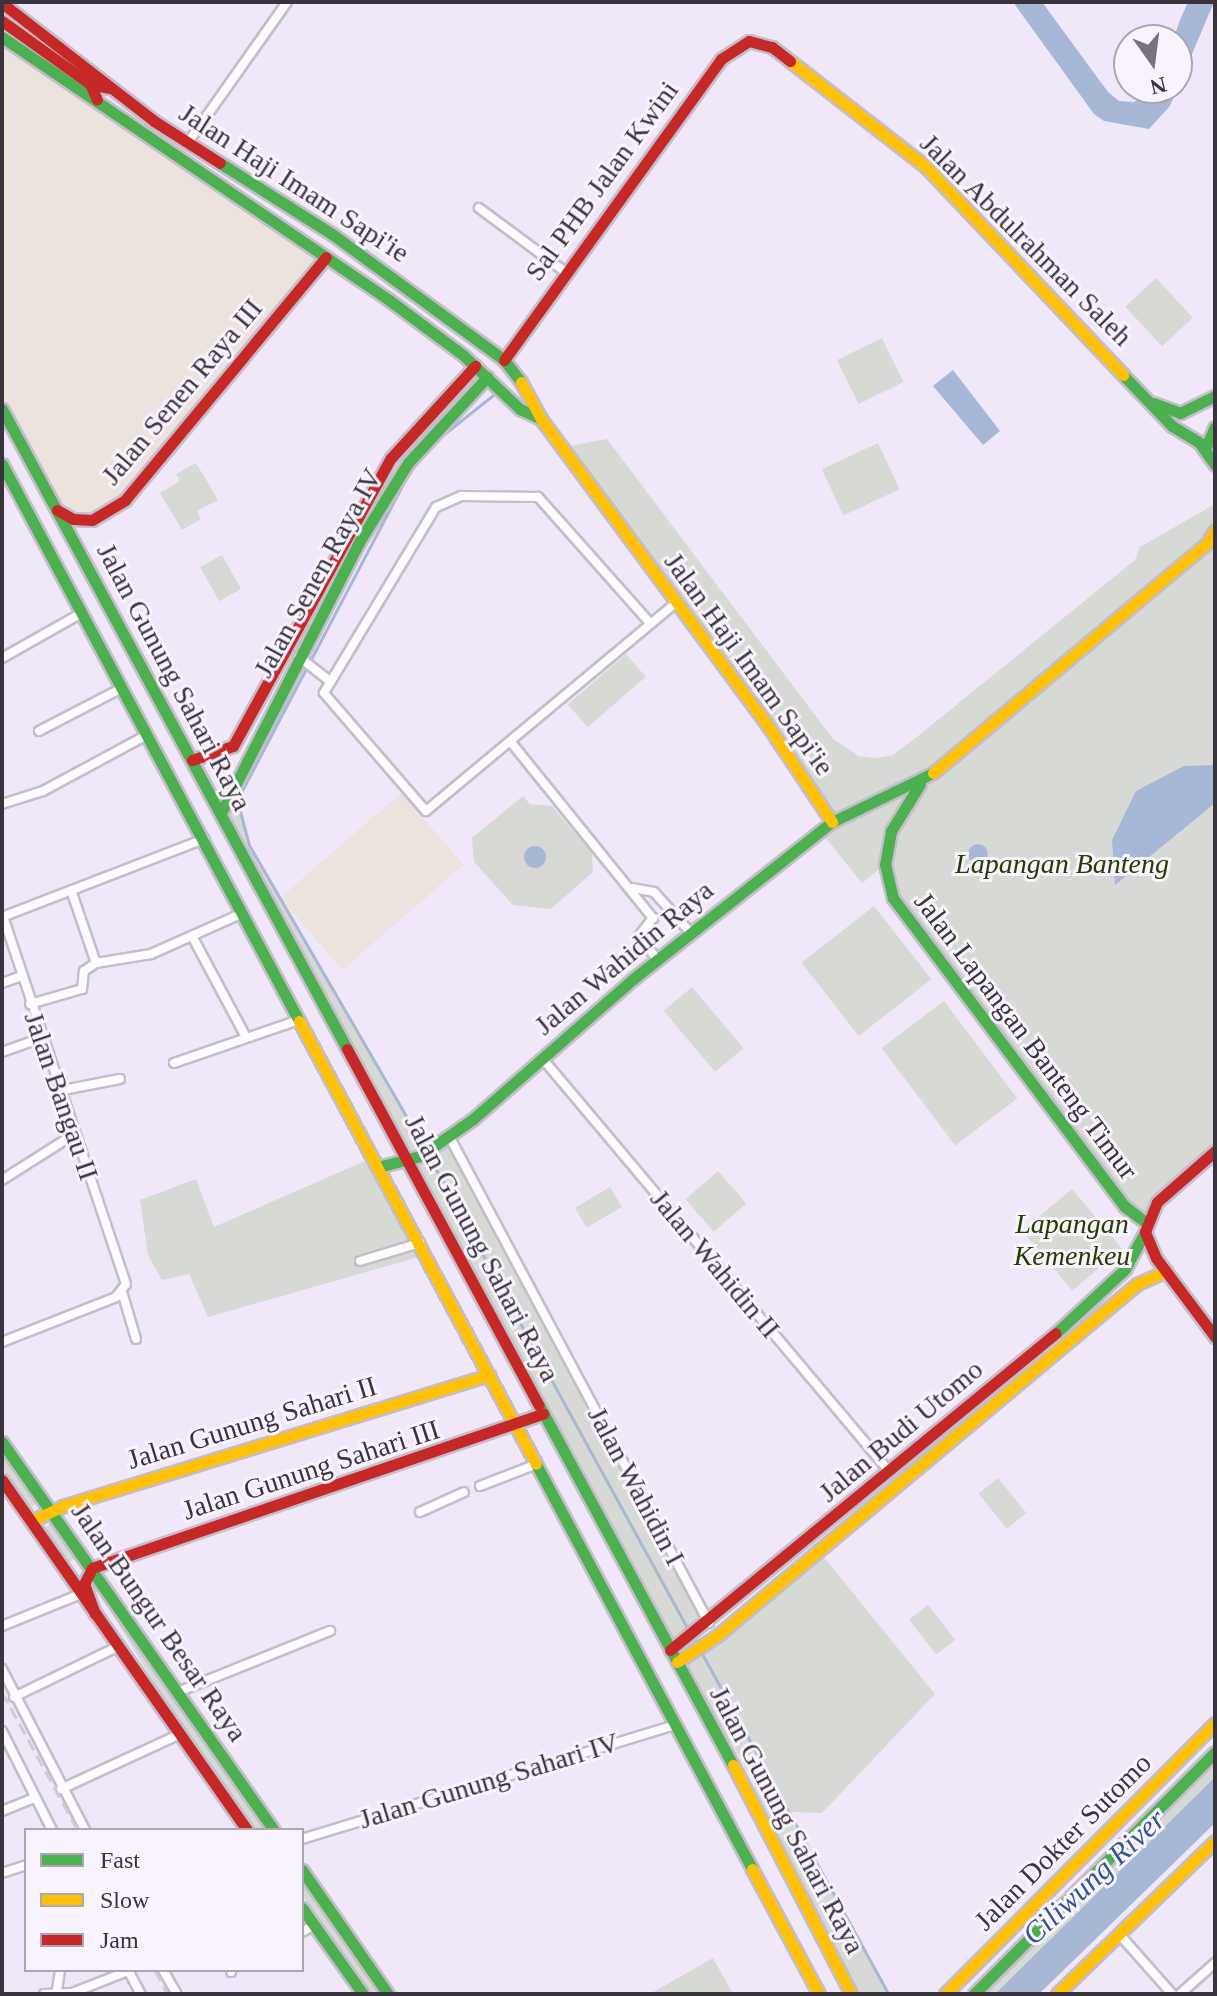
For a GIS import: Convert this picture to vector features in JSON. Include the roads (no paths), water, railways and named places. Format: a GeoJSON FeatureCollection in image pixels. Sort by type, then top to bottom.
{"type":"FeatureCollection","features":[{"type":"Feature","properties":{"kind":"street"},"geometry":{"type":"LineString","coordinates":[[189,141],[287,2]]}},
{"type":"Feature","properties":{"kind":"street","name":"Jalan Haji Imam Sapi'ie"},"geometry":{"type":"LineString","coordinates":[[2,3],[109,88],[426,299],[504,360],[531,395],[541,419],[832,822]]}},
{"type":"Feature","properties":{"kind":"street"},"geometry":{"type":"LineString","coordinates":[[2,21],[90,84],[109,88]]}},
{"type":"Feature","properties":{"kind":"street","name":"Jalan Haji Imam Sapi'ie"},"geometry":{"type":"LineString","coordinates":[[2,37],[413,318],[475,366],[520,409],[541,419]]}},
{"type":"Feature","properties":{"kind":"street","name":"Sal PHB Jalan Kwini"},"geometry":{"type":"LineString","coordinates":[[504,360],[564,271],[721,59],[749,41]]}},
{"type":"Feature","properties":{"kind":"street","name":"Jalan Abdulrahman Saleh"},"geometry":{"type":"LineString","coordinates":[[749,41],[772,47],[925,166],[1172,426],[1205,449],[1215,465]]}},
{"type":"Feature","properties":{"kind":"street"},"geometry":{"type":"LineString","coordinates":[[90,84],[97,100]]}},
{"type":"Feature","properties":{"kind":"street"},"geometry":{"type":"LineString","coordinates":[[479,208],[564,271]]}},
{"type":"Feature","properties":{"kind":"street","name":"Jalan Senen Raya III"},"geometry":{"type":"LineString","coordinates":[[57,510],[73,519],[92,520],[125,500],[326,257]]}},
{"type":"Feature","properties":{"kind":"street"},"geometry":{"type":"LineString","coordinates":[[413,318],[426,299]]}},
{"type":"Feature","properties":{"kind":"street","name":"Jalan Senen Raya IV"},"geometry":{"type":"LineString","coordinates":[[192,760],[228,751],[345,535],[391,458],[475,366]]}},
{"type":"Feature","properties":{"kind":"street","name":"Jalan Senen Raya IV"},"geometry":{"type":"LineString","coordinates":[[221,813],[274,701],[359,542],[405,467],[487,377]]}},
{"type":"Feature","properties":{"kind":"street"},"geometry":{"type":"LineString","coordinates":[[1153,403],[1180,413],[1215,396]]}},
{"type":"Feature","properties":{"kind":"street","name":"Jalan Gunung Sahari Raya"},"geometry":{"type":"LineString","coordinates":[[2,400],[5,413],[221,813],[419,1156],[543,1414],[676,1647],[851,1994]]}},
{"type":"Feature","properties":{"kind":"street"},"geometry":{"type":"LineString","coordinates":[[1205,449],[1215,427]]}},
{"type":"Feature","properties":{"kind":"street"},"geometry":{"type":"LineString","coordinates":[[391,458],[405,467]]}},
{"type":"Feature","properties":{"kind":"street","name":"Jalan Gunung Sahari Raya"},"geometry":{"type":"LineString","coordinates":[[2,464],[819,1994]]}},
{"type":"Feature","properties":{"kind":"street"},"geometry":{"type":"LineString","coordinates":[[650,623],[538,497],[461,496],[436,507],[324,693],[426,811],[676,603]]}},
{"type":"Feature","properties":{"kind":"street"},"geometry":{"type":"LineString","coordinates":[[922,782],[1211,542],[1215,530]]}},
{"type":"Feature","properties":{"kind":"street"},"geometry":{"type":"LineString","coordinates":[[345,535],[359,542]]}},
{"type":"Feature","properties":{"kind":"street"},"geometry":{"type":"LineString","coordinates":[[2,658],[82,613]]}},
{"type":"Feature","properties":{"kind":"street"},"geometry":{"type":"LineString","coordinates":[[299,657],[330,681]]}},
{"type":"Feature","properties":{"kind":"street"},"geometry":{"type":"LineString","coordinates":[[39,731],[122,688]]}},
{"type":"Feature","properties":{"kind":"street"},"geometry":{"type":"LineString","coordinates":[[261,695],[274,701]]}},
{"type":"Feature","properties":{"kind":"street"},"geometry":{"type":"LineString","coordinates":[[2,804],[43,791],[147,735]]}},
{"type":"Feature","properties":{"kind":"street"},"geometry":{"type":"LineString","coordinates":[[510,741],[632,888],[653,918],[639,936],[657,959]]}},
{"type":"Feature","properties":{"kind":"street","name":"Jalan Wahidin Raya"},"geometry":{"type":"LineString","coordinates":[[419,1156],[449,1136],[690,932],[832,822],[922,782]]}},
{"type":"Feature","properties":{"kind":"street","name":"Jalan Lapangan Banteng Timur"},"geometry":{"type":"LineString","coordinates":[[922,782],[891,831],[885,864],[893,898],[1124,1206],[1145,1227],[1166,1271],[1215,1337]]}},
{"type":"Feature","properties":{"kind":"street"},"geometry":{"type":"LineString","coordinates":[[2,916],[72,893],[204,839]]}},
{"type":"Feature","properties":{"kind":"street"},"geometry":{"type":"LineString","coordinates":[[632,888],[654,892],[690,932]]}},
{"type":"Feature","properties":{"kind":"street"},"geometry":{"type":"LineString","coordinates":[[72,893],[96,963]]}},
{"type":"Feature","properties":{"kind":"street"},"geometry":{"type":"LineString","coordinates":[[30,1004],[82,989],[84,971],[96,963],[139,958],[243,913]]}},
{"type":"Feature","properties":{"kind":"street","name":"Jalan Bangau II"},"geometry":{"type":"LineString","coordinates":[[2,916],[58,1091],[123,1274],[122,1292]]}},
{"type":"Feature","properties":{"kind":"street"},"geometry":{"type":"LineString","coordinates":[[192,936],[246,1037]]}},
{"type":"Feature","properties":{"kind":"street"},"geometry":{"type":"LineString","coordinates":[[2,983],[21,976]]}},
{"type":"Feature","properties":{"kind":"street"},"geometry":{"type":"LineString","coordinates":[[174,1063],[299,1020]]}},
{"type":"Feature","properties":{"kind":"street"},"geometry":{"type":"LineString","coordinates":[[2,1052],[41,1038]]}},
{"type":"Feature","properties":{"kind":"street","name":"Jalan Wahidin II"},"geometry":{"type":"LineString","coordinates":[[542,1058],[889,1471]]}},
{"type":"Feature","properties":{"kind":"street"},"geometry":{"type":"LineString","coordinates":[[58,1091],[120,1079]]}},
{"type":"Feature","properties":{"kind":"street"},"geometry":{"type":"LineString","coordinates":[[2,1180],[73,1135]]}},
{"type":"Feature","properties":{"kind":"street","name":"Jalan Wahidin I"},"geometry":{"type":"LineString","coordinates":[[449,1136],[709,1623]]}},
{"type":"Feature","properties":{"kind":"street","name":"Jalan Budi Utomo"},"geometry":{"type":"LineString","coordinates":[[676,1647],[709,1623],[1118,1278],[1157,1202],[1215,1151]]}},
{"type":"Feature","properties":{"kind":"street"},"geometry":{"type":"LineString","coordinates":[[378,1167],[419,1156]]}},
{"type":"Feature","properties":{"kind":"street"},"geometry":{"type":"LineString","coordinates":[[360,1261],[420,1243]]}},
{"type":"Feature","properties":{"kind":"street","name":"Jalan Budi Utomo"},"geometry":{"type":"LineString","coordinates":[[681,1660],[709,1641],[1114,1303],[1154,1274],[1166,1271]]}},
{"type":"Feature","properties":{"kind":"street"},"geometry":{"type":"LineString","coordinates":[[2,1342],[122,1292],[136,1339]]}},
{"type":"Feature","properties":{"kind":"street","name":"Jalan Gunung Sahari II"},"geometry":{"type":"LineString","coordinates":[[31,1521],[52,1510],[489,1375]]}},
{"type":"Feature","properties":{"kind":"street","name":"Jalan Gunung Sahari III"},"geometry":{"type":"LineString","coordinates":[[89,1563],[516,1427],[543,1414]]}},
{"type":"Feature","properties":{"kind":"street","name":"Jalan Bungur Besar Raya"},"geometry":{"type":"LineString","coordinates":[[2,1442],[273,1828]]}},
{"type":"Feature","properties":{"kind":"street"},"geometry":{"type":"LineString","coordinates":[[480,1486],[537,1464]]}},
{"type":"Feature","properties":{"kind":"street","name":"Jalan Bungur Besar Raya"},"geometry":{"type":"LineString","coordinates":[[2,1480],[246,1828]]}},
{"type":"Feature","properties":{"kind":"street"},"geometry":{"type":"LineString","coordinates":[[420,1512],[464,1492]]}},
{"type":"Feature","properties":{"kind":"street"},"geometry":{"type":"LineString","coordinates":[[64,1570],[89,1563]]}},
{"type":"Feature","properties":{"kind":"street"},"geometry":{"type":"LineString","coordinates":[[72,1582],[89,1563]]}},
{"type":"Feature","properties":{"kind":"street"},"geometry":{"type":"LineString","coordinates":[[89,1563],[84,1584],[95,1614]]}},
{"type":"Feature","properties":{"kind":"street"},"geometry":{"type":"LineString","coordinates":[[2,1626],[81,1594]]}},
{"type":"Feature","properties":{"kind":"street"},"geometry":{"type":"LineString","coordinates":[[178,1692],[330,1631]]}},
{"type":"Feature","properties":{"kind":"street"},"geometry":{"type":"LineString","coordinates":[[14,1697],[119,1646]]}},
{"type":"Feature","properties":{"kind":"street"},"geometry":{"type":"LineString","coordinates":[[2,1669],[61,1789],[84,1828]]}},
{"type":"Feature","properties":{"kind":"street","name":"Jalan Dokter Sutomo"},"geometry":{"type":"LineString","coordinates":[[945,1994],[1215,1723]]}},
{"type":"Feature","properties":{"kind":"street","name":"Jalan Gunung Sahari IV"},"geometry":{"type":"LineString","coordinates":[[304,1838],[676,1725]]}},
{"type":"Feature","properties":{"kind":"street"},"geometry":{"type":"LineString","coordinates":[[2,1731],[51,1828]]}},
{"type":"Feature","properties":{"kind":"street"},"geometry":{"type":"LineString","coordinates":[[61,1789],[180,1734]]}},
{"type":"Feature","properties":{"kind":"street","name":"Jalan Dokter Sutomo"},"geometry":{"type":"LineString","coordinates":[[974,1994],[1215,1752]]}},
{"type":"Feature","properties":{"kind":"street"},"geometry":{"type":"LineString","coordinates":[[2,1811],[35,1798]]}},
{"type":"Feature","properties":{"kind":"street"},"geometry":{"type":"LineString","coordinates":[[1057,1994],[1215,1841]]}},
{"type":"Feature","properties":{"kind":"street"},"geometry":{"type":"LineString","coordinates":[[2,1873],[24,1866]]}},
{"type":"Feature","properties":{"kind":"street"},"geometry":{"type":"LineString","coordinates":[[304,1873],[388,1994]]}},
{"type":"Feature","properties":{"kind":"street"},"geometry":{"type":"LineString","coordinates":[[304,1911],[362,1994]]}},
{"type":"Feature","properties":{"kind":"street"},"geometry":{"type":"LineString","coordinates":[[304,1931],[314,1925]]}},
{"type":"Feature","properties":{"kind":"street"},"geometry":{"type":"LineString","coordinates":[[1119,1934],[1172,1994]]}},
{"type":"Feature","properties":{"kind":"street"},"geometry":{"type":"LineString","coordinates":[[797,1952],[822,1939]]}},
{"type":"Feature","properties":{"kind":"street"},"geometry":{"type":"LineString","coordinates":[[1180,1994],[1215,1963]]}},
{"type":"Feature","properties":{"kind":"street"},"geometry":{"type":"LineString","coordinates":[[973,1967],[987,1981]]}},
{"type":"Feature","properties":{"kind":"street"},"geometry":{"type":"LineString","coordinates":[[57,1990],[60,1972]]}},
{"type":"Feature","properties":{"kind":"street"},"geometry":{"type":"LineString","coordinates":[[44,1994],[57,1990],[72,1993],[125,1972]]}},
{"type":"Feature","properties":{"kind":"street"},"geometry":{"type":"LineString","coordinates":[[129,1972],[141,1994]]}},
{"type":"Feature","properties":{"kind":"street"},"geometry":{"type":"LineString","coordinates":[[164,1972],[177,1994]]}},
{"type":"Feature","properties":{"kind":"water"},"geometry":{"type":"Polygon","coordinates":[[[1013,2],[1042,2],[1113,96],[1113,104],[1171,104],[1149,129],[1104,121],[1094,114],[1013,2]]]}},
{"type":"Feature","properties":{"kind":"water"},"geometry":{"type":"Polygon","coordinates":[[[1188,2],[1214,2],[1193,52],[1193,24],[1179,24],[1180,20],[1188,2]]]}},
{"type":"Feature","properties":{"kind":"water"},"geometry":{"type":"Polygon","coordinates":[[[953,370],[1000,431],[983,445],[933,386],[953,370]]]}},
{"type":"Feature","properties":{"kind":"water"},"geometry":{"type":"Polygon","coordinates":[[[1215,765],[1215,803],[1115,885],[1112,840],[1136,791],[1184,766],[1215,765]]]}},
{"type":"Feature","properties":{"kind":"water"},"geometry":{"type":"Polygon","coordinates":[[[978,844],[985,847],[988,854],[985,861],[978,864],[971,861],[968,854],[971,847],[978,844]]]}},
{"type":"Feature","properties":{"kind":"water"},"geometry":{"type":"Polygon","coordinates":[[[535,846],[543,849],[546,857],[543,865],[535,868],[527,865],[524,857],[527,849],[535,846]]]}},
{"type":"Feature","properties":{"kind":"water"},"geometry":{"type":"Polygon","coordinates":[[[1215,1777],[1215,1823],[1039,1994],[995,1994],[1215,1777]]]}},
{"type":"Feature","properties":{"kind":"waterway"},"geometry":{"type":"LineString","coordinates":[[434,442],[493,395]]}},
{"type":"Feature","properties":{"kind":"waterway"},"geometry":{"type":"LineString","coordinates":[[415,461],[237,800],[249,845],[425,1149]]}},
{"type":"Feature","properties":{"kind":"waterway"},"geometry":{"type":"LineString","coordinates":[[428,1155],[690,1633]]}},
{"type":"Feature","properties":{"kind":"waterway"},"geometry":{"type":"LineString","coordinates":[[700,1650],[888,1994]]}},
{"type":"Feature","properties":{"kind":"railway"},"geometry":{"type":"LineString","coordinates":[[2,1692],[77,1828]]}},
{"type":"Feature","properties":{"kind":"railway"},"geometry":{"type":"LineString","coordinates":[[156,1972],[168,1994]]}},
{"type":"Feature","properties":{"kind":"park label","name":"Lapangan Banteng"},"geometry":{"type":"Point","coordinates":[1062,864]}},
{"type":"Feature","properties":{"kind":"park label","name":"Lapangan Kemenkeu"},"geometry":{"type":"Point","coordinates":[1072,1240]}},
{"type":"Feature","properties":{"kind":"water label","name":"Ciliwung River"},"geometry":{"type":"Point","coordinates":[1094,1877]}}]}
